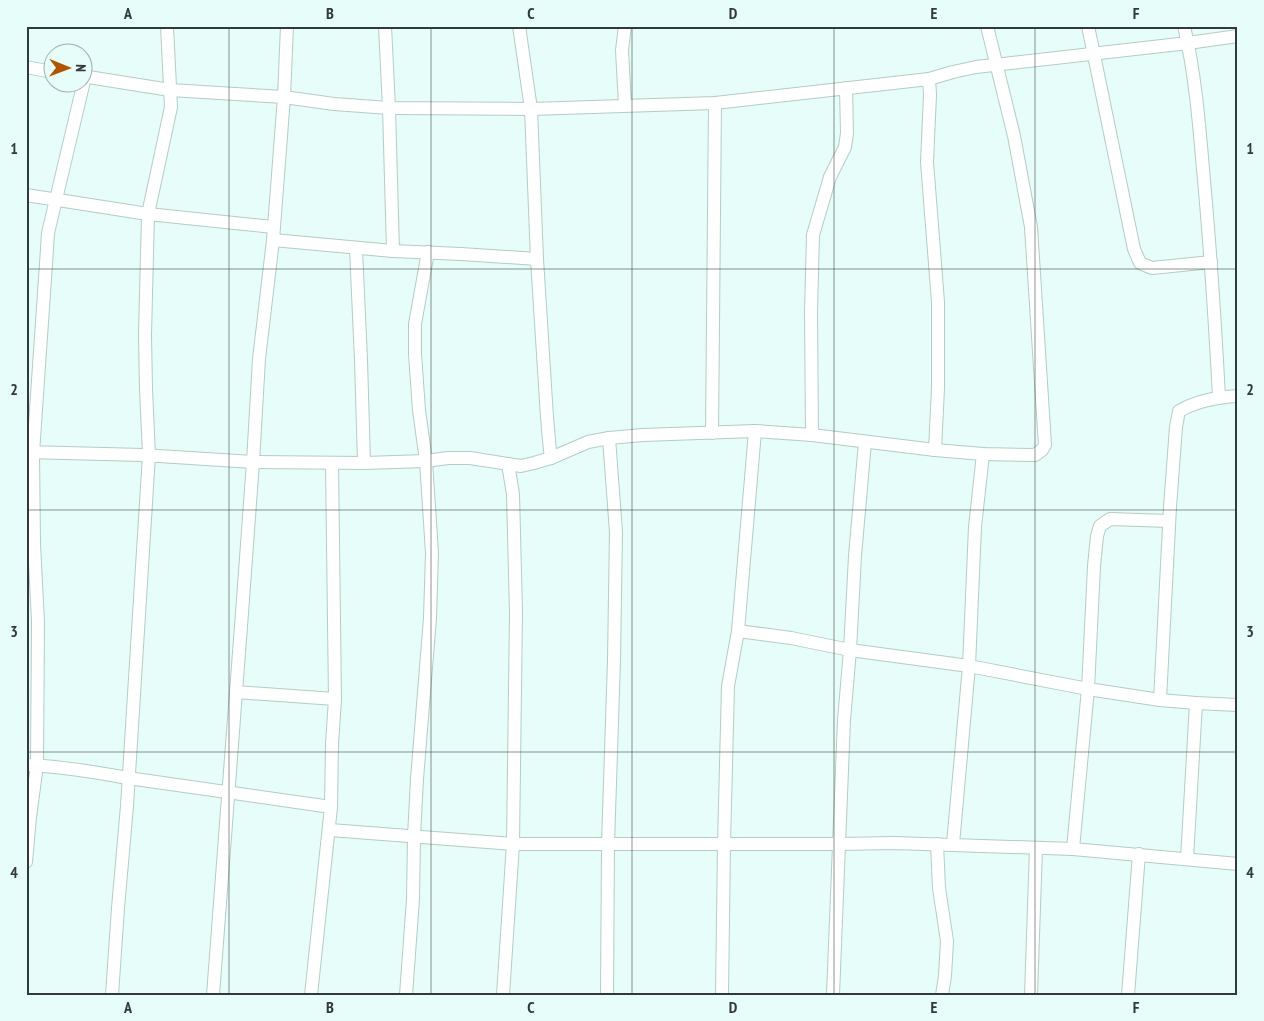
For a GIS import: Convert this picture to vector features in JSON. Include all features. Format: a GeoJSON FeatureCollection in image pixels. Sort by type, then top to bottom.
{"type":"FeatureCollection","features":[{"type":"Feature","properties":{"kind":"street"},"geometry":{"type":"LineString","coordinates":[[112,995],[128,778],[148,456],[145,335],[148,214],[171,108],[167,26]]}},
{"type":"Feature","properties":{"kind":"street"},"geometry":{"type":"LineString","coordinates":[[213,995],[259,359],[273,240],[284,97],[287,26]]}},
{"type":"Feature","properties":{"kind":"street"},"geometry":{"type":"LineString","coordinates":[[385,26],[393,251]]}},
{"type":"Feature","properties":{"kind":"street"},"geometry":{"type":"LineString","coordinates":[[519,26],[531,109],[545,404],[551,458]]}},
{"type":"Feature","properties":{"kind":"street"},"geometry":{"type":"LineString","coordinates":[[625,26],[622,50],[625,105]]}},
{"type":"Feature","properties":{"kind":"street"},"geometry":{"type":"LineString","coordinates":[[30,452],[253,462],[364,463],[470,458],[521,466],[551,458],[588,442],[609,438],[755,431],[812,435],[935,450],[983,454],[1035,455],[1045,445],[1031,227],[1014,136],[988,26]]}},
{"type":"Feature","properties":{"kind":"street"},"geometry":{"type":"LineString","coordinates":[[1088,26],[1134,249],[1140,263],[1152,268],[1211,262]]}},
{"type":"Feature","properties":{"kind":"street"},"geometry":{"type":"LineString","coordinates":[[1184,26],[1198,112],[1211,262],[1219,397]]}},
{"type":"Feature","properties":{"kind":"street"},"geometry":{"type":"LineString","coordinates":[[92,78],[170,90],[284,97],[334,104],[389,108],[531,109],[715,103],[929,79],[953,72],[997,64],[1238,36]]}},
{"type":"Feature","properties":{"kind":"street"},"geometry":{"type":"LineString","coordinates":[[26,67],[42,70]]}},
{"type":"Feature","properties":{"kind":"street"},"geometry":{"type":"LineString","coordinates":[[929,79],[927,162],[938,302],[938,388],[935,450]]}},
{"type":"Feature","properties":{"kind":"street"},"geometry":{"type":"LineString","coordinates":[[812,435],[811,312],[813,235],[830,177],[845,147],[847,134],[846,88]]}},
{"type":"Feature","properties":{"kind":"street"},"geometry":{"type":"LineString","coordinates":[[26,862],[30,817],[38,621],[30,452],[48,233],[81,92]]}},
{"type":"Feature","properties":{"kind":"street"},"geometry":{"type":"LineString","coordinates":[[712,432],[715,103]]}},
{"type":"Feature","properties":{"kind":"street"},"geometry":{"type":"LineString","coordinates":[[26,195],[148,214],[273,227]]}},
{"type":"Feature","properties":{"kind":"street"},"geometry":{"type":"LineString","coordinates":[[273,240],[356,249],[537,258]]}},
{"type":"Feature","properties":{"kind":"street"},"geometry":{"type":"LineString","coordinates":[[356,249],[364,463]]}},
{"type":"Feature","properties":{"kind":"street"},"geometry":{"type":"LineString","coordinates":[[406,995],[413,899],[414,836],[430,618],[432,553],[426,461],[418,410],[414,354],[416,324],[428,252]]}},
{"type":"Feature","properties":{"kind":"street"},"geometry":{"type":"LineString","coordinates":[[1160,700],[1169,521],[1176,427],[1179,411],[1188,405],[1219,397],[1238,396]]}},
{"type":"Feature","properties":{"kind":"street"},"geometry":{"type":"LineString","coordinates":[[722,995],[728,686],[738,631],[755,431]]}},
{"type":"Feature","properties":{"kind":"street"},"geometry":{"type":"LineString","coordinates":[[606,995],[616,532],[609,438]]}},
{"type":"Feature","properties":{"kind":"street"},"geometry":{"type":"LineString","coordinates":[[832,995],[844,720],[865,442]]}},
{"type":"Feature","properties":{"kind":"street"},"geometry":{"type":"LineString","coordinates":[[953,844],[983,454]]}},
{"type":"Feature","properties":{"kind":"street"},"geometry":{"type":"LineString","coordinates":[[311,995],[332,807],[332,744],[335,699],[332,463]]}},
{"type":"Feature","properties":{"kind":"street"},"geometry":{"type":"LineString","coordinates":[[503,995],[513,844],[516,592],[513,494],[508,464]]}},
{"type":"Feature","properties":{"kind":"street"},"geometry":{"type":"LineString","coordinates":[[1073,849],[1088,689],[1097,536],[1100,526],[1110,519],[1169,521]]}},
{"type":"Feature","properties":{"kind":"street"},"geometry":{"type":"LineString","coordinates":[[738,631],[791,638],[850,650],[968,666],[1088,689],[1160,700],[1238,705]]}},
{"type":"Feature","properties":{"kind":"street"},"geometry":{"type":"LineString","coordinates":[[236,692],[335,699]]}},
{"type":"Feature","properties":{"kind":"street"},"geometry":{"type":"LineString","coordinates":[[1187,859],[1196,703]]}},
{"type":"Feature","properties":{"kind":"street"},"geometry":{"type":"LineString","coordinates":[[32,765],[96,772],[332,807]]}},
{"type":"Feature","properties":{"kind":"street"},"geometry":{"type":"LineString","coordinates":[[330,830],[513,844],[839,844],[877,842],[953,844],[1073,849],[1238,864]]}},
{"type":"Feature","properties":{"kind":"street"},"geometry":{"type":"LineString","coordinates":[[937,844],[939,888],[947,941],[942,995]]}},
{"type":"Feature","properties":{"kind":"street"},"geometry":{"type":"LineString","coordinates":[[1032,995],[1036,848]]}},
{"type":"Feature","properties":{"kind":"street"},"geometry":{"type":"LineString","coordinates":[[1128,995],[1139,854]]}}]}
